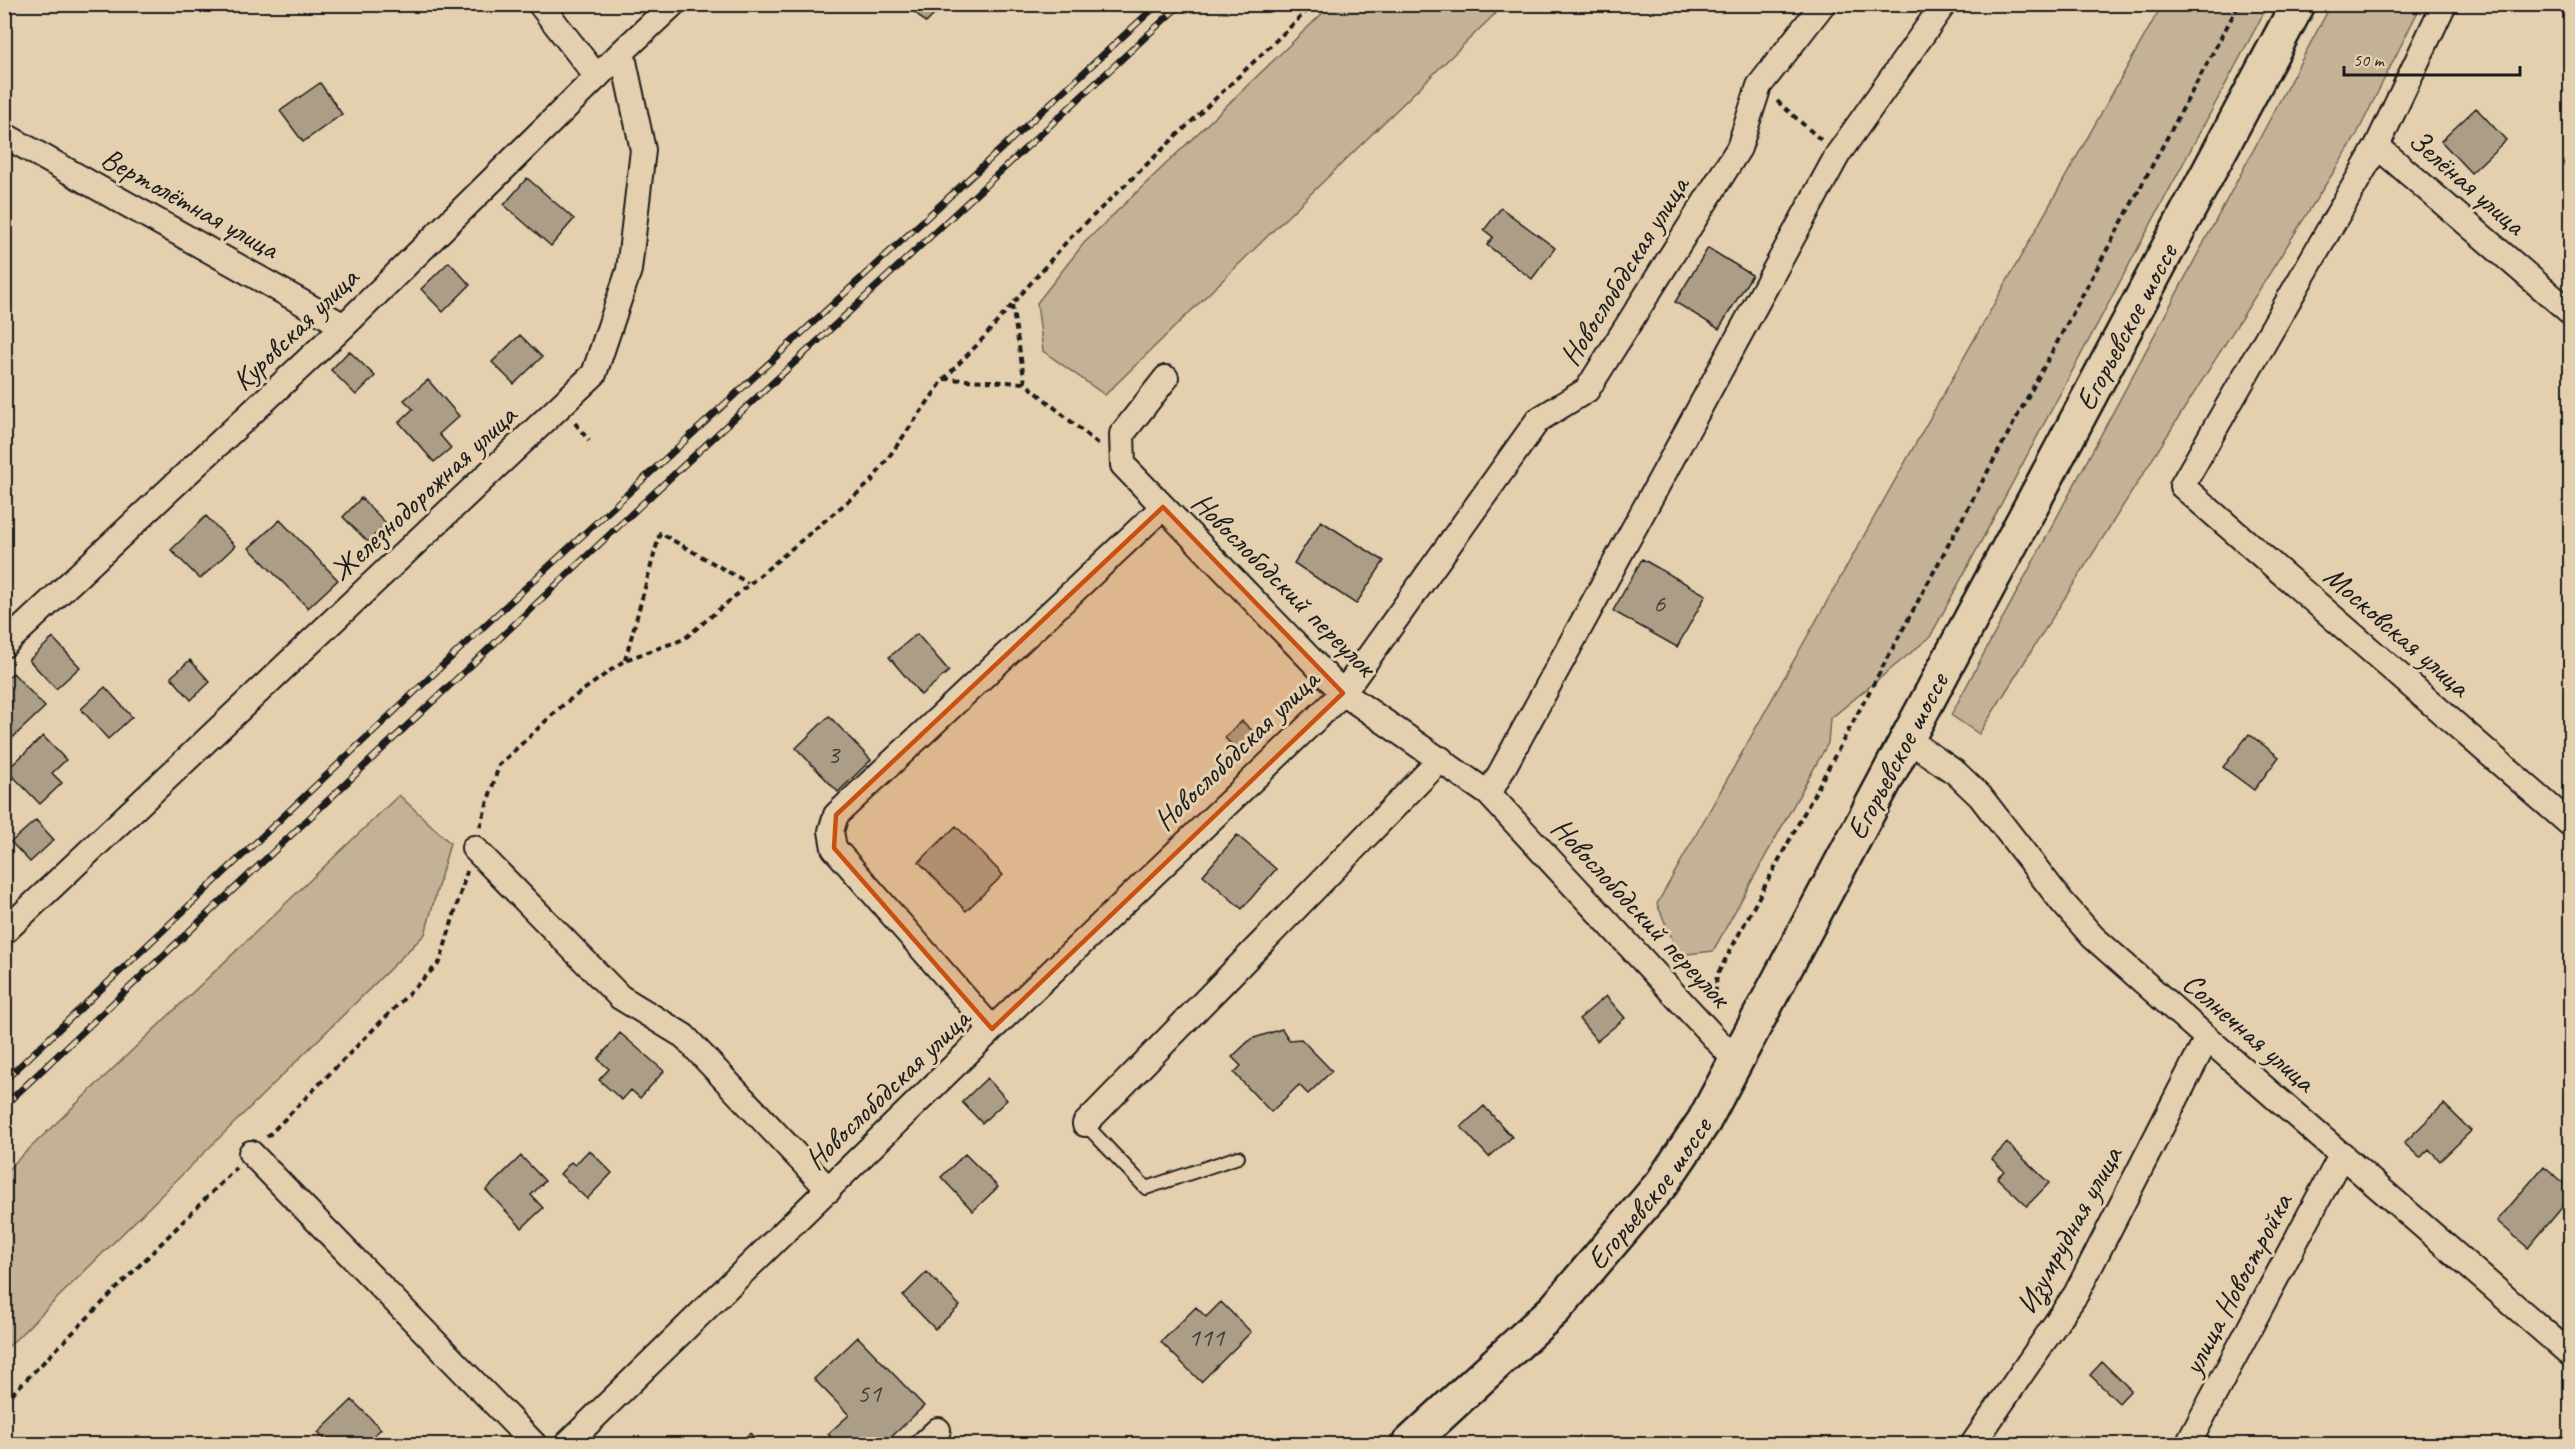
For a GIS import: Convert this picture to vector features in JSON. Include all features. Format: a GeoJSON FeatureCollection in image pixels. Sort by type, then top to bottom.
{"type":"FeatureCollection","features":[{"type":"Feature","properties":{"kind":"main road","name":"Егорьевское шоссе"},"geometry":{"type":"LineString","coordinates":[[1409,1444],[1555,1309],[1634,1217],[1684,1153],[1736,1061],[2298,4]]}},
{"type":"Feature","properties":{"kind":"street"},"geometry":{"type":"LineString","coordinates":[[540,4],[597,77]]}},
{"type":"Feature","properties":{"kind":"street"},"geometry":{"type":"LineString","coordinates":[[622,52],[673,4]]}},
{"type":"Feature","properties":{"kind":"street","name":"Новослободская улица"},"geometry":{"type":"LineString","coordinates":[[567,1444],[992,1029],[1343,693],[1538,420],[1587,390],[1739,148],[1759,86],[1823,4]]}},
{"type":"Feature","properties":{"kind":"street"},"geometry":{"type":"LineString","coordinates":[[1489,794],[1838,154],[1944,4]]}},
{"type":"Feature","properties":{"kind":"street"},"geometry":{"type":"LineString","coordinates":[[2377,146],[2444,4]]}},
{"type":"Feature","properties":{"kind":"street","name":"Куровская улица"},"geometry":{"type":"LineString","coordinates":[[4,645],[344,326],[622,52]]}},
{"type":"Feature","properties":{"kind":"street","name":"Железнодорожная улица"},"geometry":{"type":"LineString","coordinates":[[4,932],[594,374],[629,270],[643,150],[622,52]]}},
{"type":"Feature","properties":{"kind":"street","name":"Вертолётная улица"},"geometry":{"type":"LineString","coordinates":[[4,135],[344,326]]}},
{"type":"Feature","properties":{"kind":"street","name":"Зелёная улица"},"geometry":{"type":"LineString","coordinates":[[2377,146],[2571,312]]}},
{"type":"Feature","properties":{"kind":"street","name":"Московская улица"},"geometry":{"type":"LineString","coordinates":[[2377,146],[2182,486],[2571,824]]}},
{"type":"Feature","properties":{"kind":"street"},"geometry":{"type":"LineString","coordinates":[[1123,465],[1122,434],[1166,378]]}},
{"type":"Feature","properties":{"kind":"street","name":"Новослободский переулок"},"geometry":{"type":"LineString","coordinates":[[1123,465],[1343,693],[1489,794],[1736,1061]]}},
{"type":"Feature","properties":{"kind":"street"},"geometry":{"type":"LineString","coordinates":[[992,1029],[834,848],[831,831],[836,815],[1163,507]]}},
{"type":"Feature","properties":{"kind":"street","name":"Солнечная улица"},"geometry":{"type":"LineString","coordinates":[[1906,739],[1956,773],[1980,796],[2076,920],[2206,1038],[2571,1354]]}},
{"type":"Feature","properties":{"kind":"street"},"geometry":{"type":"LineString","coordinates":[[1085,1124],[1441,759]]}},
{"type":"Feature","properties":{"kind":"street"},"geometry":{"type":"LineString","coordinates":[[474,848],[620,997],[684,1036],[829,1190]]}},
{"type":"Feature","properties":{"kind":"street","name":"Изумрудная улица"},"geometry":{"type":"LineString","coordinates":[[1973,1444],[2076,1294],[2206,1038]]}},
{"type":"Feature","properties":{"kind":"street"},"geometry":{"type":"LineString","coordinates":[[251,1153],[534,1444]]}},
{"type":"Feature","properties":{"kind":"street","name":"улица Новостройка"},"geometry":{"type":"LineString","coordinates":[[2188,1444],[2342,1154]]}},
{"type":"Feature","properties":{"kind":"lane"},"geometry":{"type":"LineString","coordinates":[[1085,1124],[1146,1188],[1238,1157]]}},
{"type":"Feature","properties":{"kind":"path"},"geometry":{"type":"LineString","coordinates":[[474,848],[499,765],[564,704],[625,660],[684,639],[871,482],[944,379],[1069,239],[1314,4]]}},
{"type":"Feature","properties":{"kind":"path"},"geometry":{"type":"LineString","coordinates":[[1712,1035],[1717,975],[2239,4]]}},
{"type":"Feature","properties":{"kind":"path"},"geometry":{"type":"LineString","coordinates":[[1759,86],[1838,154]]}},
{"type":"Feature","properties":{"kind":"path"},"geometry":{"type":"LineString","coordinates":[[1012,304],[1025,383]]}},
{"type":"Feature","properties":{"kind":"path"},"geometry":{"type":"LineString","coordinates":[[944,379],[1025,383],[1123,465]]}},
{"type":"Feature","properties":{"kind":"path"},"geometry":{"type":"LineString","coordinates":[[625,660],[660,533],[748,583]]}},
{"type":"Feature","properties":{"kind":"highlighted area"},"geometry":{"type":"Polygon","coordinates":[[[1163,507],[1343,693],[992,1029],[834,848],[836,815],[1163,507]]]}},
{"type":"Feature","properties":{"kind":"shaded area"},"geometry":{"type":"Polygon","coordinates":[[[1331,5],[1504,5],[1105,395],[1043,351],[1037,303],[1084,243],[1331,5]]]}},
{"type":"Feature","properties":{"kind":"shaded area"},"geometry":{"type":"Polygon","coordinates":[[[2162,5],[2268,5],[1930,637],[1830,719],[1828,743],[1713,951],[1679,955],[1657,904],[2162,5]]]}},
{"type":"Feature","properties":{"kind":"shaded area"},"geometry":{"type":"Polygon","coordinates":[[[2331,5],[2421,5],[2355,138],[1979,734],[1951,715],[2331,5]]]}},
{"type":"Feature","properties":{"kind":"shaded area"},"geometry":{"type":"Polygon","coordinates":[[[399,795],[450,843],[425,934],[5,1350],[5,1172],[399,795]]]}},
{"type":"Feature","properties":{"kind":"building"},"geometry":{"type":"Polygon","coordinates":[[[907,4],[945,4],[926,23],[907,4]]]}},
{"type":"Feature","properties":{"kind":"building"},"geometry":{"type":"Polygon","coordinates":[[[320,83],[342,114],[303,142],[280,111],[320,83]]]}},
{"type":"Feature","properties":{"kind":"building"},"geometry":{"type":"Polygon","coordinates":[[[2476,108],[2506,140],[2471,173],[2441,141],[2476,108]]]}},
{"type":"Feature","properties":{"kind":"building"},"geometry":{"type":"Polygon","coordinates":[[[527,178],[574,219],[551,246],[504,205],[527,178]]]}},
{"type":"Feature","properties":{"kind":"building"},"geometry":{"type":"Polygon","coordinates":[[[1501,208],[1555,248],[1532,279],[1487,245],[1493,237],[1484,230],[1501,208]]]}},
{"type":"Feature","properties":{"kind":"building"},"geometry":{"type":"Polygon","coordinates":[[[1708,248],[1752,275],[1719,329],[1675,302],[1708,248]]]}},
{"type":"Feature","properties":{"kind":"building"},"geometry":{"type":"Polygon","coordinates":[[[449,262],[470,285],[443,312],[421,289],[449,262]]]}},
{"type":"Feature","properties":{"kind":"building"},"geometry":{"type":"Polygon","coordinates":[[[520,335],[542,357],[514,384],[492,362],[520,335]]]}},
{"type":"Feature","properties":{"kind":"building"},"geometry":{"type":"Polygon","coordinates":[[[349,351],[375,376],[356,395],[331,370],[349,351]]]}},
{"type":"Feature","properties":{"kind":"building"},"geometry":{"type":"Polygon","coordinates":[[[428,380],[459,416],[439,434],[451,448],[434,462],[399,422],[413,409],[404,400],[428,380]]]}},
{"type":"Feature","properties":{"kind":"building"},"geometry":{"type":"Polygon","coordinates":[[[361,498],[386,523],[368,542],[343,517],[361,498]]]}},
{"type":"Feature","properties":{"kind":"building"},"geometry":{"type":"Polygon","coordinates":[[[206,516],[235,546],[200,579],[171,550],[206,516]]]}},
{"type":"Feature","properties":{"kind":"building"},"geometry":{"type":"Polygon","coordinates":[[[280,520],[338,580],[308,608],[249,548],[280,520]]]}},
{"type":"Feature","properties":{"kind":"building"},"geometry":{"type":"Polygon","coordinates":[[[1321,521],[1384,561],[1356,604],[1294,563],[1321,521]]]}},
{"type":"Feature","properties":{"kind":"building"},"geometry":{"type":"Polygon","coordinates":[[[1642,559],[1706,595],[1677,647],[1613,611],[1642,559]]]}},
{"type":"Feature","properties":{"kind":"building"},"geometry":{"type":"Polygon","coordinates":[[[917,634],[949,671],[921,695],[889,657],[917,634]]]}},
{"type":"Feature","properties":{"kind":"building"},"geometry":{"type":"Polygon","coordinates":[[[53,638],[80,667],[56,689],[29,660],[53,638]]]}},
{"type":"Feature","properties":{"kind":"building"},"geometry":{"type":"Polygon","coordinates":[[[190,660],[210,682],[191,700],[171,677],[190,660]]]}},
{"type":"Feature","properties":{"kind":"building"},"geometry":{"type":"Polygon","coordinates":[[[13,673],[45,707],[6,744],[4,681],[13,673]]]}},
{"type":"Feature","properties":{"kind":"building"},"geometry":{"type":"Polygon","coordinates":[[[105,687],[132,717],[108,739],[81,709],[105,687]]]}},
{"type":"Feature","properties":{"kind":"building"},"geometry":{"type":"Polygon","coordinates":[[[829,716],[871,760],[838,792],[796,748],[829,716]]]}},
{"type":"Feature","properties":{"kind":"building"},"geometry":{"type":"Polygon","coordinates":[[[1242,721],[1259,737],[1242,755],[1225,738],[1242,721]]]}},
{"type":"Feature","properties":{"kind":"building"},"geometry":{"type":"Polygon","coordinates":[[[2249,734],[2279,757],[2254,790],[2223,767],[2249,734]]]}},
{"type":"Feature","properties":{"kind":"building"},"geometry":{"type":"Polygon","coordinates":[[[43,736],[66,760],[52,773],[62,783],[40,804],[7,770],[43,736]]]}},
{"type":"Feature","properties":{"kind":"building"},"geometry":{"type":"Polygon","coordinates":[[[36,820],[54,840],[30,862],[11,842],[36,820]]]}},
{"type":"Feature","properties":{"kind":"building"},"geometry":{"type":"Polygon","coordinates":[[[956,826],[1003,875],[966,911],[919,862],[956,826]]]}},
{"type":"Feature","properties":{"kind":"building"},"geometry":{"type":"Polygon","coordinates":[[[1237,835],[1276,869],[1242,909],[1203,875],[1237,835]]]}},
{"type":"Feature","properties":{"kind":"building"},"geometry":{"type":"Polygon","coordinates":[[[1606,996],[1625,1018],[1597,1041],[1579,1019],[1606,996]]]}},
{"type":"Feature","properties":{"kind":"building"},"geometry":{"type":"Polygon","coordinates":[[[1282,1029],[1289,1040],[1301,1039],[1332,1071],[1308,1094],[1299,1085],[1271,1112],[1234,1073],[1241,1066],[1232,1057],[1251,1039],[1282,1029]]]}},
{"type":"Feature","properties":{"kind":"building"},"geometry":{"type":"Polygon","coordinates":[[[620,1033],[664,1071],[640,1098],[631,1090],[622,1100],[599,1080],[609,1069],[598,1059],[620,1033]]]}},
{"type":"Feature","properties":{"kind":"building"},"geometry":{"type":"Polygon","coordinates":[[[987,1078],[1007,1100],[982,1123],[962,1102],[987,1078]]]}},
{"type":"Feature","properties":{"kind":"building"},"geometry":{"type":"Polygon","coordinates":[[[2444,1104],[2471,1131],[2440,1161],[2429,1149],[2420,1158],[2404,1143],[2444,1104]]]}},
{"type":"Feature","properties":{"kind":"building"},"geometry":{"type":"Polygon","coordinates":[[[1484,1106],[1512,1137],[1489,1157],[1461,1127],[1484,1106]]]}},
{"type":"Feature","properties":{"kind":"building"},"geometry":{"type":"Polygon","coordinates":[[[2007,1143],[2049,1183],[2027,1206],[1997,1178],[2004,1171],[1992,1159],[2007,1143]]]}},
{"type":"Feature","properties":{"kind":"building"},"geometry":{"type":"Polygon","coordinates":[[[589,1150],[612,1173],[587,1199],[560,1174],[571,1162],[575,1165],[589,1150]]]}},
{"type":"Feature","properties":{"kind":"building"},"geometry":{"type":"Polygon","coordinates":[[[965,1154],[998,1187],[973,1211],[941,1177],[965,1154]]]}},
{"type":"Feature","properties":{"kind":"building"},"geometry":{"type":"Polygon","coordinates":[[[521,1156],[545,1181],[531,1195],[543,1208],[522,1228],[486,1190],[521,1156]]]}},
{"type":"Feature","properties":{"kind":"building"},"geometry":{"type":"Polygon","coordinates":[[[2544,1166],[2570,1188],[2570,1198],[2528,1248],[2497,1221],[2544,1166]]]}},
{"type":"Feature","properties":{"kind":"building"},"geometry":{"type":"Polygon","coordinates":[[[927,1272],[960,1306],[935,1329],[903,1296],[927,1272]]]}},
{"type":"Feature","properties":{"kind":"building"},"geometry":{"type":"Polygon","coordinates":[[[1221,1302],[1251,1332],[1201,1382],[1161,1342],[1196,1307],[1206,1317],[1221,1302]]]}},
{"type":"Feature","properties":{"kind":"building"},"geometry":{"type":"Polygon","coordinates":[[[858,1337],[924,1406],[884,1444],[838,1444],[828,1434],[849,1415],[814,1379],[858,1337]]]}},
{"type":"Feature","properties":{"kind":"building"},"geometry":{"type":"Polygon","coordinates":[[[2102,1362],[2131,1390],[2119,1403],[2090,1375],[2102,1362]]]}},
{"type":"Feature","properties":{"kind":"building"},"geometry":{"type":"Polygon","coordinates":[[[352,1400],[381,1429],[370,1439],[375,1444],[330,1444],[318,1433],[352,1400]]]}},
{"type":"Feature","properties":{"kind":"building"},"geometry":{"type":"Polygon","coordinates":[[[750,1433],[760,1444],[738,1444],[750,1433]]]}},
{"type":"Feature","properties":{"kind":"railway"},"geometry":{"type":"LineString","coordinates":[[4,1081],[480,630],[1158,4]]}},
{"type":"Feature","properties":{"kind":"railway"},"geometry":{"type":"LineString","coordinates":[[4,1106],[642,504],[1181,4]]}}]}
